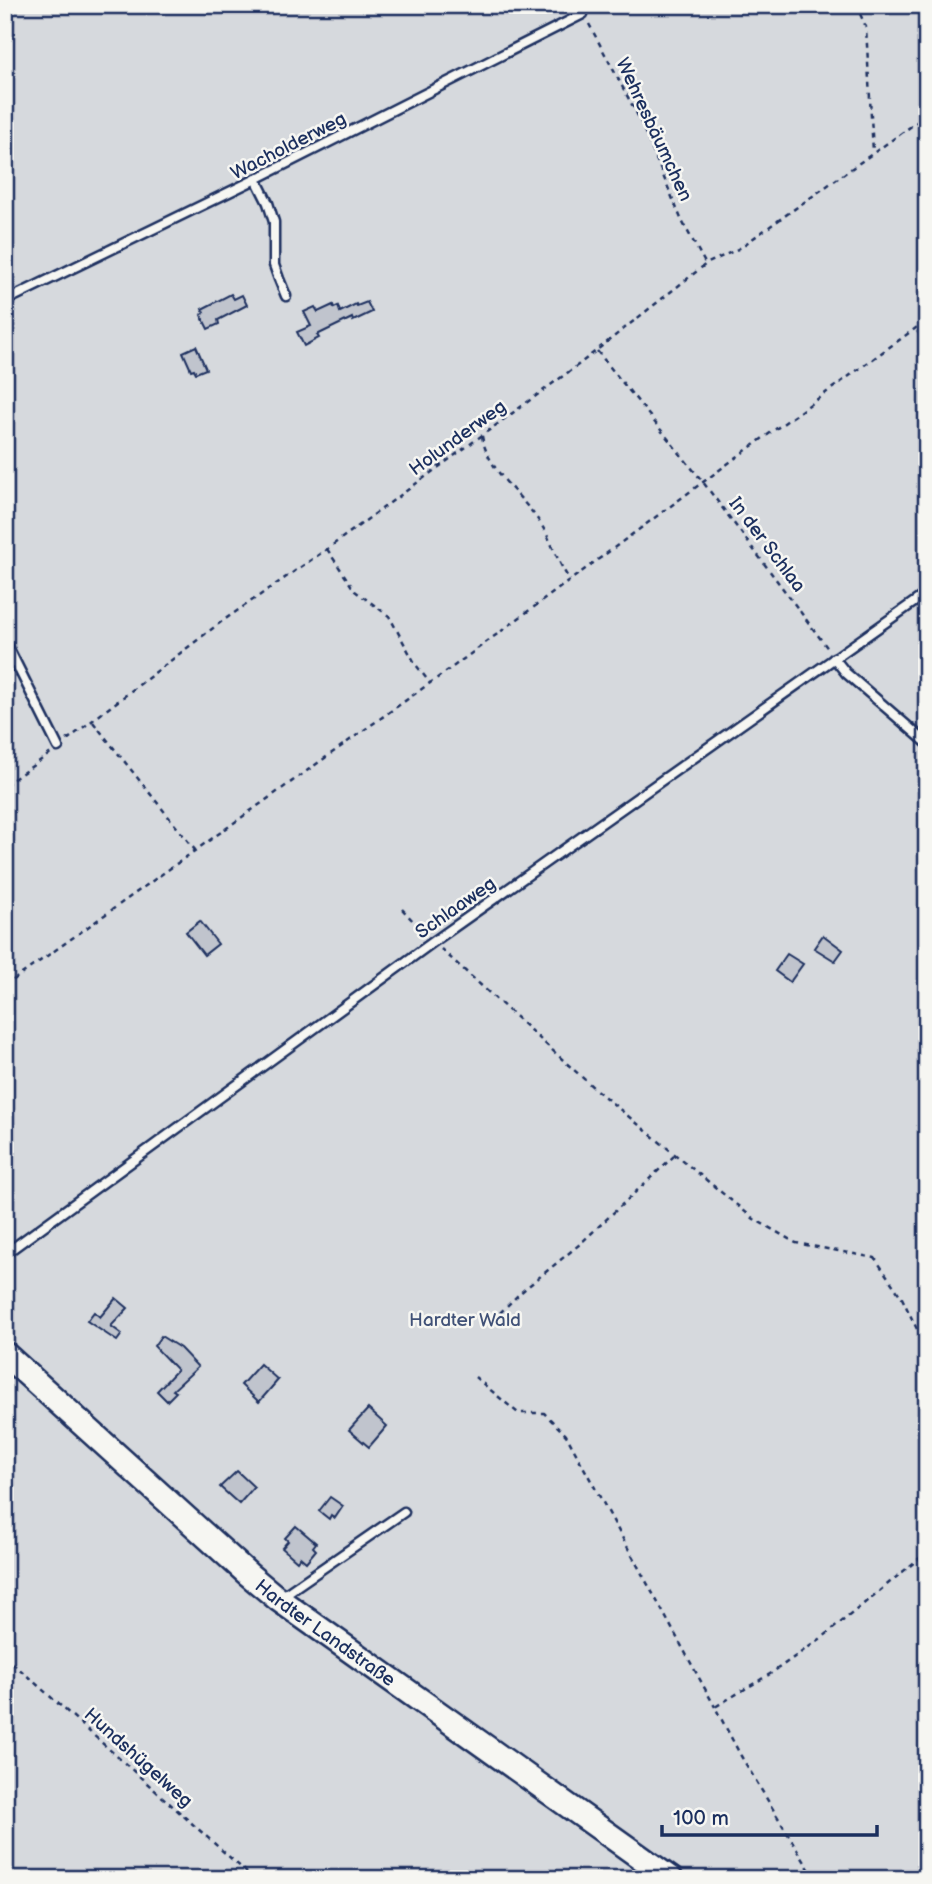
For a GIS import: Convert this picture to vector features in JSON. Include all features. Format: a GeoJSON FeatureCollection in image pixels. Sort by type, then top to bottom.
{"type":"FeatureCollection","features":[{"type":"Feature","properties":{"kind":"main road","name":"Hardter Landstraße"},"geometry":{"type":"LineString","coordinates":[[5,1354],[278,1599],[671,1879]]}},
{"type":"Feature","properties":{"kind":"lane","name":"Wacholderweg"},"geometry":{"type":"LineString","coordinates":[[5,301],[256,179],[583,13]]}},
{"type":"Feature","properties":{"kind":"lane"},"geometry":{"type":"LineString","coordinates":[[256,179],[274,222],[274,265],[286,296]]}},
{"type":"Feature","properties":{"kind":"lane","name":"Schlaaweg"},"geometry":{"type":"LineString","coordinates":[[5,1254],[433,942],[927,593]]}},
{"type":"Feature","properties":{"kind":"lane"},"geometry":{"type":"LineString","coordinates":[[5,641],[58,747]]}},
{"type":"Feature","properties":{"kind":"lane"},"geometry":{"type":"LineString","coordinates":[[835,658],[846,673],[927,743]]}},
{"type":"Feature","properties":{"kind":"lane"},"geometry":{"type":"LineString","coordinates":[[278,1599],[404,1512]]}},
{"type":"Feature","properties":{"kind":"path"},"geometry":{"type":"LineString","coordinates":[[856,5],[866,27],[873,152]]}},
{"type":"Feature","properties":{"kind":"path","name":"Wehresbäumchen"},"geometry":{"type":"LineString","coordinates":[[583,13],[639,118],[682,221],[706,264]]}},
{"type":"Feature","properties":{"kind":"path","name":"Holunderweg"},"geometry":{"type":"LineString","coordinates":[[5,785],[93,722],[221,622],[327,550],[597,351],[706,264],[738,249],[927,115]]}},
{"type":"Feature","properties":{"kind":"path"},"geometry":{"type":"LineString","coordinates":[[5,986],[430,683],[927,320]]}},
{"type":"Feature","properties":{"kind":"path","name":"In der Schlaa"},"geometry":{"type":"LineString","coordinates":[[597,351],[703,482],[835,658]]}},
{"type":"Feature","properties":{"kind":"path"},"geometry":{"type":"LineString","coordinates":[[482,436],[483,446],[502,478],[545,531],[559,564],[570,580]]}},
{"type":"Feature","properties":{"kind":"path"},"geometry":{"type":"LineString","coordinates":[[327,550],[355,591],[390,616],[412,659],[430,683]]}},
{"type":"Feature","properties":{"kind":"path"},"geometry":{"type":"LineString","coordinates":[[93,722],[195,850]]}},
{"type":"Feature","properties":{"kind":"path"},"geometry":{"type":"LineString","coordinates":[[402,909],[433,942],[595,1089],[754,1219],[796,1243],[875,1258],[902,1298],[927,1350]]}},
{"type":"Feature","properties":{"kind":"path"},"geometry":{"type":"LineString","coordinates":[[500,1313],[602,1224],[675,1155]]}},
{"type":"Feature","properties":{"kind":"path"},"geometry":{"type":"LineString","coordinates":[[475,1377],[518,1413],[544,1413],[566,1435],[767,1801],[815,1879]]}},
{"type":"Feature","properties":{"kind":"path"},"geometry":{"type":"LineString","coordinates":[[715,1707],[770,1674],[823,1637],[927,1552]]}},
{"type":"Feature","properties":{"kind":"path","name":"Hundshügelweg"},"geometry":{"type":"LineString","coordinates":[[5,1656],[254,1879]]}},
{"type":"Feature","properties":{"kind":"green space","name":"Hardter Wald"},"geometry":{"type":"Polygon","coordinates":[[[5,5],[927,5],[927,324],[917,332],[927,345],[927,1879],[5,1879],[5,5]]]}},
{"type":"Feature","properties":{"kind":"building"},"geometry":{"type":"Polygon","coordinates":[[[231,294],[234,299],[242,295],[247,305],[218,320],[219,324],[208,329],[201,315],[204,313],[202,309],[231,294]]]}},
{"type":"Feature","properties":{"kind":"building"},"geometry":{"type":"Polygon","coordinates":[[[367,302],[372,312],[353,321],[352,318],[317,335],[319,338],[304,346],[297,332],[311,326],[304,312],[315,307],[318,312],[333,305],[334,308],[338,306],[340,312],[367,302]]]}},
{"type":"Feature","properties":{"kind":"building"},"geometry":{"type":"Polygon","coordinates":[[[196,346],[206,369],[196,373],[194,369],[191,370],[183,352],[196,346]]]}},
{"type":"Feature","properties":{"kind":"building"},"geometry":{"type":"Polygon","coordinates":[[[200,921],[218,944],[204,955],[186,932],[200,921]]]}},
{"type":"Feature","properties":{"kind":"building"},"geometry":{"type":"Polygon","coordinates":[[[823,935],[843,950],[835,961],[814,948],[823,935]]]}},
{"type":"Feature","properties":{"kind":"building"},"geometry":{"type":"Polygon","coordinates":[[[787,954],[803,964],[790,982],[775,971],[787,954]]]}},
{"type":"Feature","properties":{"kind":"building"},"geometry":{"type":"Polygon","coordinates":[[[116,1298],[128,1308],[111,1326],[122,1334],[117,1341],[87,1321],[94,1312],[100,1317],[116,1298]]]}},
{"type":"Feature","properties":{"kind":"building"},"geometry":{"type":"Polygon","coordinates":[[[161,1336],[180,1348],[198,1367],[173,1390],[176,1392],[167,1401],[157,1391],[177,1370],[154,1346],[161,1336]]]}},
{"type":"Feature","properties":{"kind":"building"},"geometry":{"type":"Polygon","coordinates":[[[260,1364],[278,1380],[259,1402],[241,1385],[260,1364]]]}},
{"type":"Feature","properties":{"kind":"building"},"geometry":{"type":"Polygon","coordinates":[[[368,1409],[387,1426],[369,1447],[349,1430],[368,1409]]]}},
{"type":"Feature","properties":{"kind":"building"},"geometry":{"type":"Polygon","coordinates":[[[237,1471],[254,1487],[239,1504],[220,1487],[237,1471]]]}},
{"type":"Feature","properties":{"kind":"building"},"geometry":{"type":"Polygon","coordinates":[[[330,1497],[343,1506],[335,1518],[331,1515],[329,1519],[319,1511],[330,1497]]]}},
{"type":"Feature","properties":{"kind":"building"},"geometry":{"type":"Polygon","coordinates":[[[296,1526],[316,1543],[313,1547],[316,1550],[306,1562],[300,1557],[297,1561],[282,1548],[288,1541],[285,1538],[296,1526]]]}}]}
